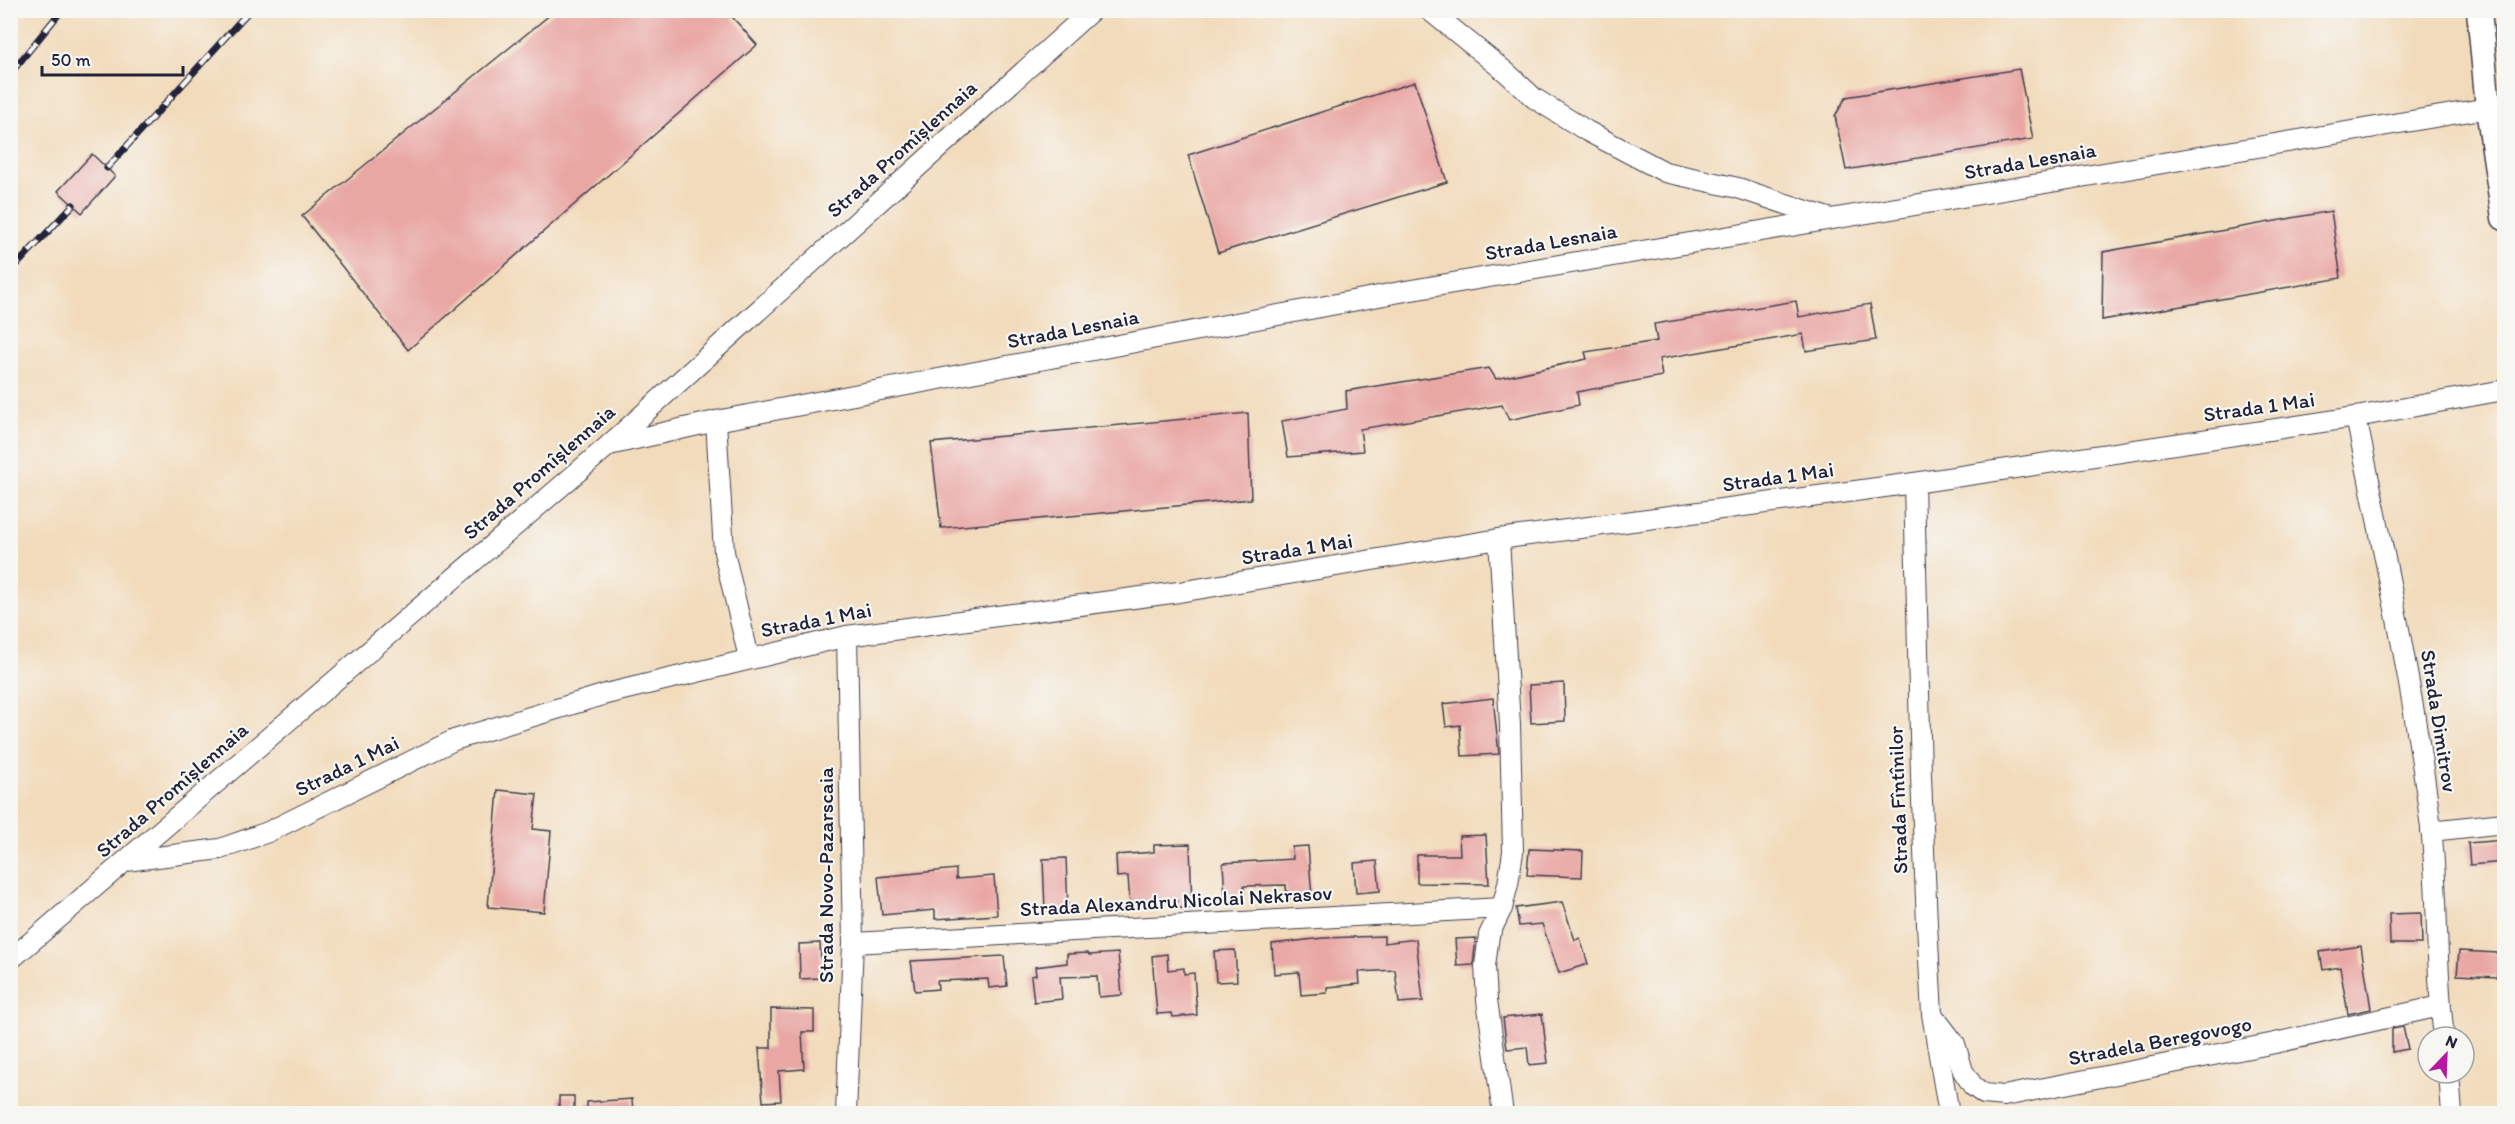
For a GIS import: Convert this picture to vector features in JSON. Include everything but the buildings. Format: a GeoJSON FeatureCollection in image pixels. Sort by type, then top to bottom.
{"type":"FeatureCollection","features":[{"type":"Feature","properties":{"kind":"main road"},"geometry":{"type":"LineString","coordinates":[[2479,10],[2496,105],[2505,218]]}},
{"type":"Feature","properties":{"kind":"street","name":"Strada Promîșlennaia"},"geometry":{"type":"LineString","coordinates":[[10,960],[609,445],[1092,10]]}},
{"type":"Feature","properties":{"kind":"street"},"geometry":{"type":"LineString","coordinates":[[1429,10],[1508,73],[1534,98],[1597,136],[1665,172],[1738,188],[1831,219]]}},
{"type":"Feature","properties":{"kind":"street","name":"Strada Lesnaia"},"geometry":{"type":"LineString","coordinates":[[609,445],[716,421],[1400,292],[2496,105]]}},
{"type":"Feature","properties":{"kind":"street","name":"Strada 1 Mai"},"geometry":{"type":"LineString","coordinates":[[126,861],[220,849],[268,832],[454,740],[606,694],[847,636],[1179,592],[1499,539],[1914,483],[2356,417],[2505,390]]}},
{"type":"Feature","properties":{"kind":"street","name":"Strada Dimitrov"},"geometry":{"type":"LineString","coordinates":[[2356,417],[2400,630],[2431,831],[2442,1025]]}},
{"type":"Feature","properties":{"kind":"street"},"geometry":{"type":"LineString","coordinates":[[716,421],[724,552],[749,658]]}},
{"type":"Feature","properties":{"kind":"street","name":"Strada Fîntînilor"},"geometry":{"type":"LineString","coordinates":[[1914,483],[1921,776],[1932,1014],[1949,1113]]}},
{"type":"Feature","properties":{"kind":"street"},"geometry":{"type":"LineString","coordinates":[[1499,539],[1510,725],[1513,852],[1502,908],[1489,935],[1485,966],[1487,1000],[1503,1113]]}},
{"type":"Feature","properties":{"kind":"street","name":"Strada Novo-Pazarscaia"},"geometry":{"type":"LineString","coordinates":[[846,1113],[853,943],[847,636]]}},
{"type":"Feature","properties":{"kind":"street"},"geometry":{"type":"LineString","coordinates":[[2431,831],[2505,823]]}},
{"type":"Feature","properties":{"kind":"street","name":"Strada Alexandru Nicolai Nekrasov"},"geometry":{"type":"LineString","coordinates":[[853,943],[1502,908]]}},
{"type":"Feature","properties":{"kind":"street","name":"Stradela Beregovogo"},"geometry":{"type":"LineString","coordinates":[[1932,1014],[1956,1044],[1963,1071],[1973,1086],[1983,1094],[2004,1096],[2252,1047],[2440,1006]]}},
{"type":"Feature","properties":{"kind":"street"},"geometry":{"type":"LineString","coordinates":[[2450,1085],[2452,1113]]}},
{"type":"Feature","properties":{"kind":"railway"},"geometry":{"type":"LineString","coordinates":[[10,74],[62,10]]}},
{"type":"Feature","properties":{"kind":"railway"},"geometry":{"type":"LineString","coordinates":[[107,168],[250,10]]}},
{"type":"Feature","properties":{"kind":"railway"},"geometry":{"type":"LineString","coordinates":[[10,272],[73,205]]}}]}
